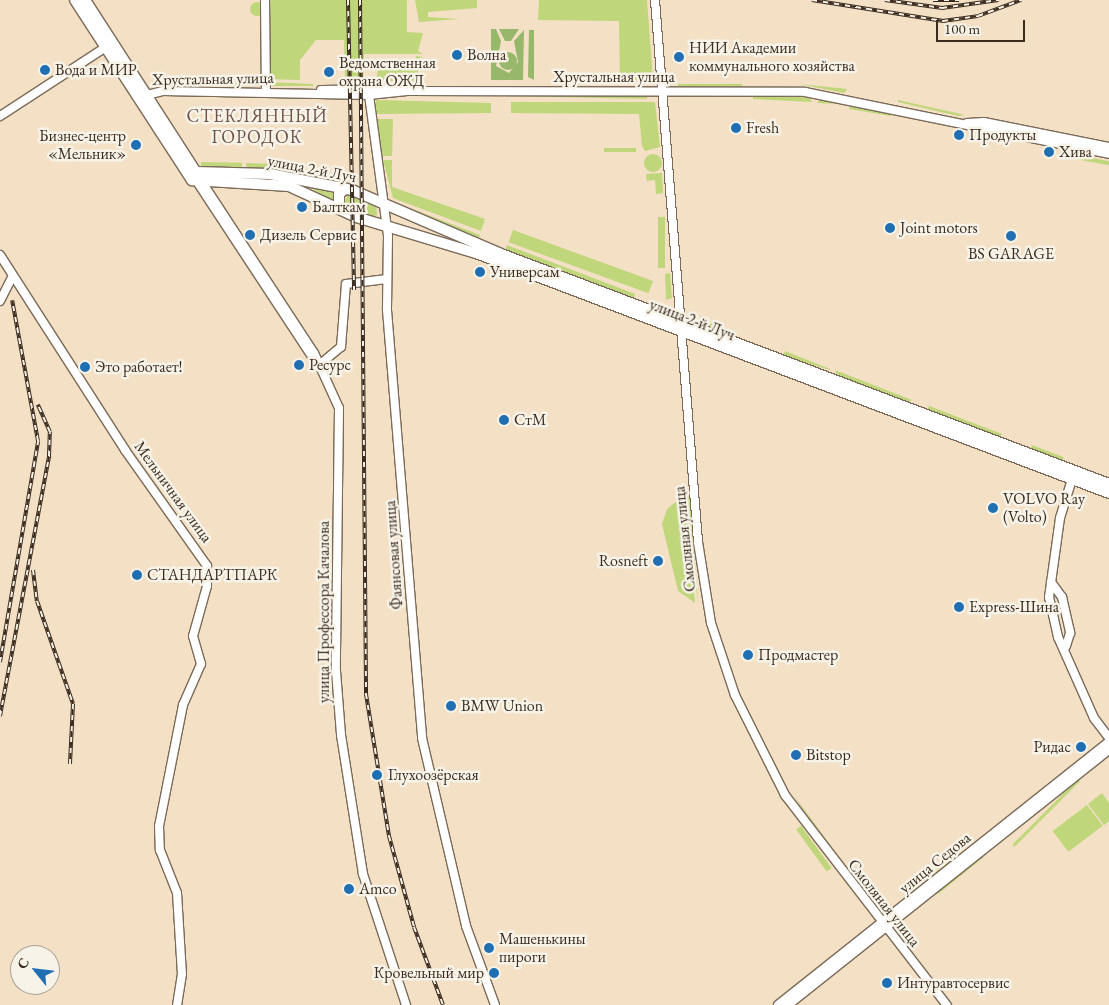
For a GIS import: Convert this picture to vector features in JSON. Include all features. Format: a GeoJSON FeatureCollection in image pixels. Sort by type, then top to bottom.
{"type":"FeatureCollection","features":[{"type":"Feature","properties":{"kind":"main road","name":"улица Профессора Качалова"},"geometry":{"type":"LineString","coordinates":[[75,0],[109,44]]}},
{"type":"Feature","properties":{"kind":"main road","name":"улица Профессора Качалова"},"geometry":{"type":"LineString","coordinates":[[85,0],[109,44],[197,178]]}},
{"type":"Feature","properties":{"kind":"main road","name":"улица 2-й Луч"},"geometry":{"type":"LineString","coordinates":[[197,178],[270,174],[345,189],[384,203],[479,246],[681,326],[1073,475],[1109,493]]}},
{"type":"Feature","properties":{"kind":"main road","name":"улица 2-й Луч"},"geometry":{"type":"LineString","coordinates":[[197,178],[279,183],[339,209],[388,227],[476,253],[681,326]]}},
{"type":"Feature","properties":{"kind":"main road"},"geometry":{"type":"LineString","coordinates":[[339,209],[339,194],[345,189]]}},
{"type":"Feature","properties":{"kind":"main road","name":"улица 2-й Луч"},"geometry":{"type":"LineString","coordinates":[[1073,475],[1109,484]]}},
{"type":"Feature","properties":{"kind":"street"},"geometry":{"type":"LineString","coordinates":[[265,0],[266,91]]}},
{"type":"Feature","properties":{"kind":"street","name":"Смоляная улица"},"geometry":{"type":"LineString","coordinates":[[655,0],[702,576],[722,660],[754,737],[785,795],[947,1005]]}},
{"type":"Feature","properties":{"kind":"street"},"geometry":{"type":"LineString","coordinates":[[0,116],[109,44]]}},
{"type":"Feature","properties":{"kind":"street","name":"Хрустальная улица"},"geometry":{"type":"LineString","coordinates":[[320,91],[349,86],[407,91],[816,93],[1109,154]]}},
{"type":"Feature","properties":{"kind":"street","name":"Хрустальная улица"},"geometry":{"type":"LineString","coordinates":[[142,96],[266,91],[320,91],[369,95],[407,91]]}},
{"type":"Feature","properties":{"kind":"street","name":"Фаянсовая улица"},"geometry":{"type":"LineString","coordinates":[[369,95],[388,227],[387,279],[422,738],[466,926],[496,1005]]}},
{"type":"Feature","properties":{"kind":"street","name":"Хрустальная улица"},"geometry":{"type":"LineString","coordinates":[[967,123],[984,122],[1109,147]]}},
{"type":"Feature","properties":{"kind":"street","name":"улица Профессора Качалова"},"geometry":{"type":"LineString","coordinates":[[197,178],[314,353],[318,366],[337,399],[340,424],[335,607],[339,719],[363,874],[406,1005]]}},
{"type":"Feature","properties":{"kind":"street","name":"Мельничная улица"},"geometry":{"type":"LineString","coordinates":[[0,255],[147,482],[207,566],[207,586],[194,636],[201,664],[183,705],[159,826],[160,850],[177,893],[182,974],[177,1005]]}},
{"type":"Feature","properties":{"kind":"street"},"geometry":{"type":"LineString","coordinates":[[0,301],[13,276]]}},
{"type":"Feature","properties":{"kind":"street"},"geometry":{"type":"LineString","coordinates":[[318,366],[341,347],[346,284],[387,279]]}},
{"type":"Feature","properties":{"kind":"street"},"geometry":{"type":"LineString","coordinates":[[1073,475],[1060,518],[1049,597],[1058,637],[1066,646],[1094,718],[1109,738]]}},
{"type":"Feature","properties":{"kind":"street"},"geometry":{"type":"LineString","coordinates":[[1051,582],[1062,597],[1070,633],[1066,646]]}},
{"type":"Feature","properties":{"kind":"street","name":"улица Седова"},"geometry":{"type":"LineString","coordinates":[[788,1005],[1109,742]]}},
{"type":"Feature","properties":{"kind":"street","name":"улица Седова"},"geometry":{"type":"LineString","coordinates":[[778,1005],[1109,750]]}},
{"type":"Feature","properties":{"kind":"green space"},"geometry":{"type":"Polygon","coordinates":[[[268,0],[407,0],[407,32],[423,33],[418,51],[423,54],[364,54],[363,81],[345,81],[344,40],[316,40],[300,60],[300,80],[268,79],[268,0]]]}},
{"type":"Feature","properties":{"kind":"green space"},"geometry":{"type":"Polygon","coordinates":[[[415,0],[477,0],[477,8],[428,12],[428,17],[459,19],[419,22],[415,0]]]}},
{"type":"Feature","properties":{"kind":"green space"},"geometry":{"type":"Polygon","coordinates":[[[539,0],[647,0],[653,79],[620,80],[619,21],[538,20],[539,0]]]}},
{"type":"Feature","properties":{"kind":"green space"},"geometry":{"type":"Polygon","coordinates":[[[257,2],[262,4],[264,9],[262,14],[257,16],[252,14],[250,9],[252,4],[257,2]]]}},
{"type":"Feature","properties":{"kind":"green space"},"geometry":{"type":"Polygon","coordinates":[[[491,29],[496,29],[501,41],[496,66],[509,73],[518,62],[514,41],[524,30],[523,80],[491,80],[491,29]]]}},
{"type":"Feature","properties":{"kind":"green space"},"geometry":{"type":"Polygon","coordinates":[[[499,29],[519,29],[511,41],[505,41],[499,29]]]}},
{"type":"Feature","properties":{"kind":"green space"},"geometry":{"type":"Polygon","coordinates":[[[529,30],[534,30],[534,80],[528,77],[529,30]]]}},
{"type":"Feature","properties":{"kind":"green space"},"geometry":{"type":"Polygon","coordinates":[[[508,52],[514,55],[517,61],[514,67],[508,70],[502,67],[499,61],[502,55],[508,52]]]}},
{"type":"Feature","properties":{"kind":"green space"},"geometry":{"type":"Polygon","coordinates":[[[416,56],[423,57],[418,59],[418,81],[377,81],[378,60],[416,63],[416,56]]]}},
{"type":"Feature","properties":{"kind":"green space"},"geometry":{"type":"Polygon","coordinates":[[[268,82],[313,84],[313,86],[272,86],[268,82]]]}},
{"type":"Feature","properties":{"kind":"green space"},"geometry":{"type":"Polygon","coordinates":[[[167,83],[263,83],[260,86],[167,83]]]}},
{"type":"Feature","properties":{"kind":"green space"},"geometry":{"type":"Polygon","coordinates":[[[678,84],[742,84],[742,86],[678,86],[678,84]]]}},
{"type":"Feature","properties":{"kind":"green space"},"geometry":{"type":"Polygon","coordinates":[[[800,84],[847,89],[844,93],[800,84]]]}},
{"type":"Feature","properties":{"kind":"green space"},"geometry":{"type":"Polygon","coordinates":[[[180,96],[318,96],[318,99],[180,96]]]}},
{"type":"Feature","properties":{"kind":"green space"},"geometry":{"type":"Polygon","coordinates":[[[507,96],[647,96],[647,99],[507,96]]]}},
{"type":"Feature","properties":{"kind":"green space"},"geometry":{"type":"Polygon","coordinates":[[[753,97],[809,97],[812,102],[753,99],[753,97]]]}},
{"type":"Feature","properties":{"kind":"green space"},"geometry":{"type":"Polygon","coordinates":[[[820,99],[844,104],[817,103],[820,99]]]}},
{"type":"Feature","properties":{"kind":"green space"},"geometry":{"type":"Polygon","coordinates":[[[376,100],[491,103],[491,113],[375,114],[376,100]]]}},
{"type":"Feature","properties":{"kind":"green space"},"geometry":{"type":"Polygon","coordinates":[[[898,100],[965,115],[958,116],[898,102],[898,100]]]}},
{"type":"Feature","properties":{"kind":"green space"},"geometry":{"type":"Polygon","coordinates":[[[511,102],[655,102],[660,147],[645,151],[642,146],[639,114],[511,113],[511,102]]]}},
{"type":"Feature","properties":{"kind":"green space"},"geometry":{"type":"Polygon","coordinates":[[[851,105],[892,113],[891,116],[849,109],[851,105]]]}},
{"type":"Feature","properties":{"kind":"green space"},"geometry":{"type":"Polygon","coordinates":[[[376,119],[393,119],[392,156],[382,156],[376,119]]]}},
{"type":"Feature","properties":{"kind":"green space"},"geometry":{"type":"Polygon","coordinates":[[[604,148],[636,148],[636,152],[604,152],[604,148]]]}},
{"type":"Feature","properties":{"kind":"green space"},"geometry":{"type":"Polygon","coordinates":[[[653,154],[659,157],[662,163],[659,169],[653,172],[647,169],[644,163],[647,157],[653,154]]]}},
{"type":"Feature","properties":{"kind":"green space"},"geometry":{"type":"Polygon","coordinates":[[[1077,155],[1109,161],[1109,165],[1076,159],[1077,155]]]}},
{"type":"Feature","properties":{"kind":"green space"},"geometry":{"type":"Polygon","coordinates":[[[383,160],[392,160],[392,187],[485,219],[481,231],[393,198],[383,160]]]}},
{"type":"Feature","properties":{"kind":"green space"},"geometry":{"type":"Polygon","coordinates":[[[201,162],[242,163],[242,170],[201,169],[201,162]]]}},
{"type":"Feature","properties":{"kind":"green space"},"geometry":{"type":"Polygon","coordinates":[[[246,163],[273,164],[308,170],[247,169],[246,163]]]}},
{"type":"Feature","properties":{"kind":"green space"},"geometry":{"type":"Polygon","coordinates":[[[662,173],[663,193],[656,194],[655,180],[647,181],[646,174],[662,173]]]}},
{"type":"Feature","properties":{"kind":"green space"},"geometry":{"type":"Polygon","coordinates":[[[313,188],[336,191],[333,201],[314,190],[313,188]]]}},
{"type":"Feature","properties":{"kind":"green space"},"geometry":{"type":"Polygon","coordinates":[[[348,194],[376,204],[377,215],[369,218],[343,206],[348,194]]]}},
{"type":"Feature","properties":{"kind":"green space"},"geometry":{"type":"Polygon","coordinates":[[[410,208],[480,235],[478,241],[409,211],[410,208]]]}},
{"type":"Feature","properties":{"kind":"green space"},"geometry":{"type":"Polygon","coordinates":[[[658,217],[665,217],[665,268],[658,268],[658,217]]]}},
{"type":"Feature","properties":{"kind":"green space"},"geometry":{"type":"Polygon","coordinates":[[[513,230],[653,281],[649,293],[509,242],[513,230]]]}},
{"type":"Feature","properties":{"kind":"green space"},"geometry":{"type":"Polygon","coordinates":[[[507,245],[635,294],[634,298],[505,251],[507,245]]]}},
{"type":"Feature","properties":{"kind":"green space"},"geometry":{"type":"Polygon","coordinates":[[[670,273],[672,298],[666,300],[665,274],[670,273]]]}},
{"type":"Feature","properties":{"kind":"green space"},"geometry":{"type":"Polygon","coordinates":[[[704,321],[735,332],[728,335],[698,324],[704,321]]]}},
{"type":"Feature","properties":{"kind":"green space"},"geometry":{"type":"Polygon","coordinates":[[[785,351],[830,369],[830,370],[783,356],[785,351]]]}},
{"type":"Feature","properties":{"kind":"green space"},"geometry":{"type":"Polygon","coordinates":[[[835,370],[912,400],[905,403],[838,377],[835,370]]]}},
{"type":"Feature","properties":{"kind":"green space"},"geometry":{"type":"Polygon","coordinates":[[[929,406],[1002,434],[1000,439],[927,411],[929,406]]]}},
{"type":"Feature","properties":{"kind":"green space"},"geometry":{"type":"Polygon","coordinates":[[[1032,445],[1064,457],[1062,462],[1030,450],[1032,445]]]}},
{"type":"Feature","properties":{"kind":"green space"},"geometry":{"type":"Polygon","coordinates":[[[684,495],[695,603],[678,591],[662,524],[667,509],[684,495]]]}},
{"type":"Feature","properties":{"kind":"green space"},"geometry":{"type":"Polygon","coordinates":[[[687,495],[690,499],[698,602],[694,574],[687,495]]]}},
{"type":"Feature","properties":{"kind":"green space"},"geometry":{"type":"Polygon","coordinates":[[[1078,779],[1080,781],[1014,847],[1012,845],[1078,779]]]}},
{"type":"Feature","properties":{"kind":"green space"},"geometry":{"type":"Polygon","coordinates":[[[1102,793],[1109,803],[1109,821],[1104,825],[1088,804],[1102,793]]]}},
{"type":"Feature","properties":{"kind":"green space"},"geometry":{"type":"Polygon","coordinates":[[[794,795],[801,805],[836,853],[812,825],[794,795]]]}},
{"type":"Feature","properties":{"kind":"green space"},"geometry":{"type":"Polygon","coordinates":[[[1087,805],[1103,826],[1068,852],[1053,831],[1087,805]]]}},
{"type":"Feature","properties":{"kind":"green space"},"geometry":{"type":"Polygon","coordinates":[[[801,826],[832,868],[827,872],[796,830],[801,826]]]}},
{"type":"Feature","properties":{"kind":"green space"},"geometry":{"type":"Polygon","coordinates":[[[980,857],[984,857],[938,894],[936,892],[980,857]]]}},
{"type":"Feature","properties":{"kind":"green space"},"geometry":{"type":"Polygon","coordinates":[[[952,859],[954,861],[893,910],[892,908],[952,859]]]}},
{"type":"Feature","properties":{"kind":"green space"},"geometry":{"type":"Polygon","coordinates":[[[831,956],[817,969],[769,1005],[831,956]]]}},
{"type":"Feature","properties":{"kind":"railway"},"geometry":{"type":"LineString","coordinates":[[348,0],[354,290]]}},
{"type":"Feature","properties":{"kind":"railway"},"geometry":{"type":"LineString","coordinates":[[360,0],[366,694],[389,836],[414,927],[443,1005]]}},
{"type":"Feature","properties":{"kind":"railway"},"geometry":{"type":"LineString","coordinates":[[812,0],[943,21],[978,16],[1021,0]]}},
{"type":"Feature","properties":{"kind":"railway"},"geometry":{"type":"LineString","coordinates":[[885,0],[942,8],[998,0]]}},
{"type":"Feature","properties":{"kind":"railway"},"geometry":{"type":"LineString","coordinates":[[933,0],[959,0]]}},
{"type":"Feature","properties":{"kind":"railway"},"geometry":{"type":"LineString","coordinates":[[0,662],[38,441],[12,300]]}},
{"type":"Feature","properties":{"kind":"railway"},"geometry":{"type":"LineString","coordinates":[[0,716],[49,456],[50,432],[38,405]]}},
{"type":"Feature","properties":{"kind":"railway"},"geometry":{"type":"LineString","coordinates":[[33,570],[37,601],[73,704],[70,764]]}},
{"type":"Feature","properties":{"kind":"place","name":"Волна"},"geometry":{"type":"Point","coordinates":[457,55]}},
{"type":"Feature","properties":{"kind":"place","name":"НИИ Академии коммунального хозяйства"},"geometry":{"type":"Point","coordinates":[679,57]}},
{"type":"Feature","properties":{"kind":"place","name":"Вода и МИР"},"geometry":{"type":"Point","coordinates":[45,70]}},
{"type":"Feature","properties":{"kind":"place","name":"Ведомственная охрана ОЖД"},"geometry":{"type":"Point","coordinates":[329,72]}},
{"type":"Feature","properties":{"kind":"place","name":"Fresh"},"geometry":{"type":"Point","coordinates":[736,128]}},
{"type":"Feature","properties":{"kind":"place","name":"Продукты"},"geometry":{"type":"Point","coordinates":[959,135]}},
{"type":"Feature","properties":{"kind":"place","name":"Бизнес-центр «Мельник»"},"geometry":{"type":"Point","coordinates":[136,145]}},
{"type":"Feature","properties":{"kind":"place","name":"Хива"},"geometry":{"type":"Point","coordinates":[1049,152]}},
{"type":"Feature","properties":{"kind":"place","name":"Балткам"},"geometry":{"type":"Point","coordinates":[302,207]}},
{"type":"Feature","properties":{"kind":"place","name":"Joint motors"},"geometry":{"type":"Point","coordinates":[890,228]}},
{"type":"Feature","properties":{"kind":"place","name":"Дизель Сервис"},"geometry":{"type":"Point","coordinates":[250,235]}},
{"type":"Feature","properties":{"kind":"place","name":"BS GARAGE"},"geometry":{"type":"Point","coordinates":[1011,236]}},
{"type":"Feature","properties":{"kind":"place","name":"Универсам"},"geometry":{"type":"Point","coordinates":[480,272]}},
{"type":"Feature","properties":{"kind":"place","name":"Ресурс"},"geometry":{"type":"Point","coordinates":[299,365]}},
{"type":"Feature","properties":{"kind":"place","name":"Это работает!"},"geometry":{"type":"Point","coordinates":[85,367]}},
{"type":"Feature","properties":{"kind":"place","name":"СтМ"},"geometry":{"type":"Point","coordinates":[504,420]}},
{"type":"Feature","properties":{"kind":"place","name":"VOLVO Ray (Volto)"},"geometry":{"type":"Point","coordinates":[993,508]}},
{"type":"Feature","properties":{"kind":"place","name":"Rosneft"},"geometry":{"type":"Point","coordinates":[658,561]}},
{"type":"Feature","properties":{"kind":"place","name":"СТАНДАРТПАРК"},"geometry":{"type":"Point","coordinates":[137,575]}},
{"type":"Feature","properties":{"kind":"place","name":"Express-Шина"},"geometry":{"type":"Point","coordinates":[959,607]}},
{"type":"Feature","properties":{"kind":"place","name":"Продмастер"},"geometry":{"type":"Point","coordinates":[748,655]}},
{"type":"Feature","properties":{"kind":"place","name":"BMW Union"},"geometry":{"type":"Point","coordinates":[451,706]}},
{"type":"Feature","properties":{"kind":"place","name":"Ридас"},"geometry":{"type":"Point","coordinates":[1081,747]}},
{"type":"Feature","properties":{"kind":"place","name":"Bitstop"},"geometry":{"type":"Point","coordinates":[796,755]}},
{"type":"Feature","properties":{"kind":"place","name":"Глухоозёрская"},"geometry":{"type":"Point","coordinates":[377,775]}},
{"type":"Feature","properties":{"kind":"place","name":"Amco"},"geometry":{"type":"Point","coordinates":[349,889]}},
{"type":"Feature","properties":{"kind":"place","name":"Машенькины пироги"},"geometry":{"type":"Point","coordinates":[489,948]}},
{"type":"Feature","properties":{"kind":"place","name":"Кровельный мир"},"geometry":{"type":"Point","coordinates":[494,973]}},
{"type":"Feature","properties":{"kind":"place","name":"Интуравтосервис"},"geometry":{"type":"Point","coordinates":[887,983]}},
{"type":"Feature","properties":{"kind":"district","name":"СТЕКЛЯННЫЙ ГОРОДОК"},"geometry":{"type":"Point","coordinates":[257,127]}}]}
